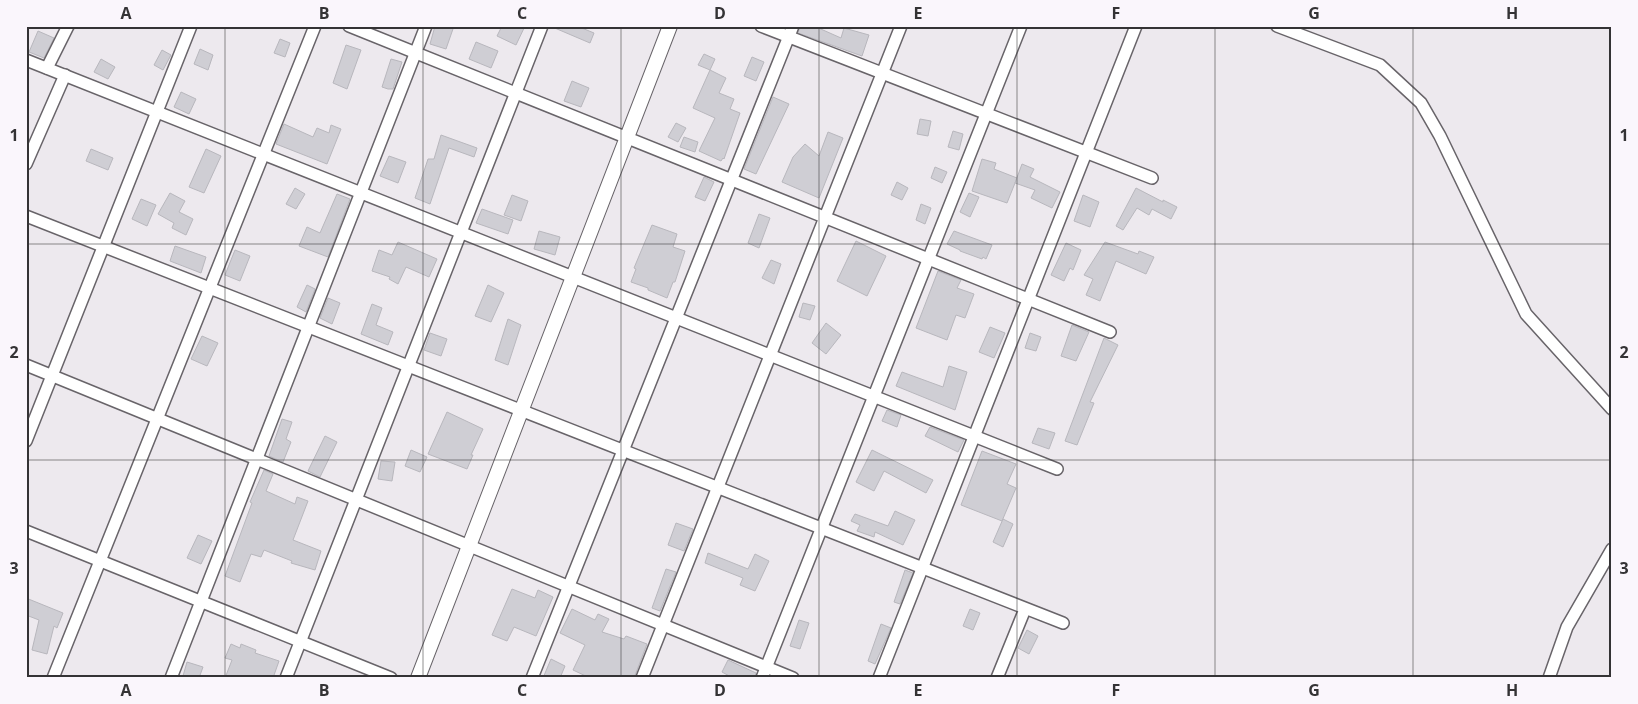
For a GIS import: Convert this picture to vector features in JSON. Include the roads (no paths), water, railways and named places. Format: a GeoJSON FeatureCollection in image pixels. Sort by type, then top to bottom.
{"type":"FeatureCollection","features":[{"type":"Feature","properties":{"kind":"street"},"geometry":{"type":"LineString","coordinates":[[46,68],[68,26]]}},
{"type":"Feature","properties":{"kind":"street"},"geometry":{"type":"LineString","coordinates":[[26,441],[191,26]]}},
{"type":"Feature","properties":{"kind":"street"},"geometry":{"type":"LineString","coordinates":[[53,678],[315,26]]}},
{"type":"Feature","properties":{"kind":"street"},"geometry":{"type":"LineString","coordinates":[[349,26],[1110,332]]}},
{"type":"Feature","properties":{"kind":"street"},"geometry":{"type":"LineString","coordinates":[[171,678],[426,26]]}},
{"type":"Feature","properties":{"kind":"street"},"geometry":{"type":"LineString","coordinates":[[286,678],[542,26]]}},
{"type":"Feature","properties":{"kind":"street"},"geometry":{"type":"LineString","coordinates":[[418,678],[670,26]]}},
{"type":"Feature","properties":{"kind":"street"},"geometry":{"type":"LineString","coordinates":[[761,26],[791,32],[882,73],[1152,178]]}},
{"type":"Feature","properties":{"kind":"street"},"geometry":{"type":"LineString","coordinates":[[642,678],[901,26]]}},
{"type":"Feature","properties":{"kind":"street"},"geometry":{"type":"LineString","coordinates":[[764,672],[1021,26]]}},
{"type":"Feature","properties":{"kind":"street"},"geometry":{"type":"LineString","coordinates":[[879,678],[1136,26]]}},
{"type":"Feature","properties":{"kind":"street"},"geometry":{"type":"LineString","coordinates":[[1276,26],[1380,66],[1421,103],[1440,136],[1526,314],[1612,410]]}},
{"type":"Feature","properties":{"kind":"street"},"geometry":{"type":"LineString","coordinates":[[532,678],[791,32]]}},
{"type":"Feature","properties":{"kind":"street"},"geometry":{"type":"LineString","coordinates":[[26,60],[1057,469]]}},
{"type":"Feature","properties":{"kind":"street"},"geometry":{"type":"LineString","coordinates":[[26,164],[65,75]]}},
{"type":"Feature","properties":{"kind":"street"},"geometry":{"type":"LineString","coordinates":[[26,216],[1063,623]]}},
{"type":"Feature","properties":{"kind":"street"},"geometry":{"type":"LineString","coordinates":[[26,365],[663,625],[764,672],[793,678]]}},
{"type":"Feature","properties":{"kind":"street"},"geometry":{"type":"LineString","coordinates":[[26,531],[391,678]]}},
{"type":"Feature","properties":{"kind":"street"},"geometry":{"type":"LineString","coordinates":[[1549,678],[1567,627],[1612,549]]}},
{"type":"Feature","properties":{"kind":"street"},"geometry":{"type":"LineString","coordinates":[[997,678],[1023,614]]}}]}
